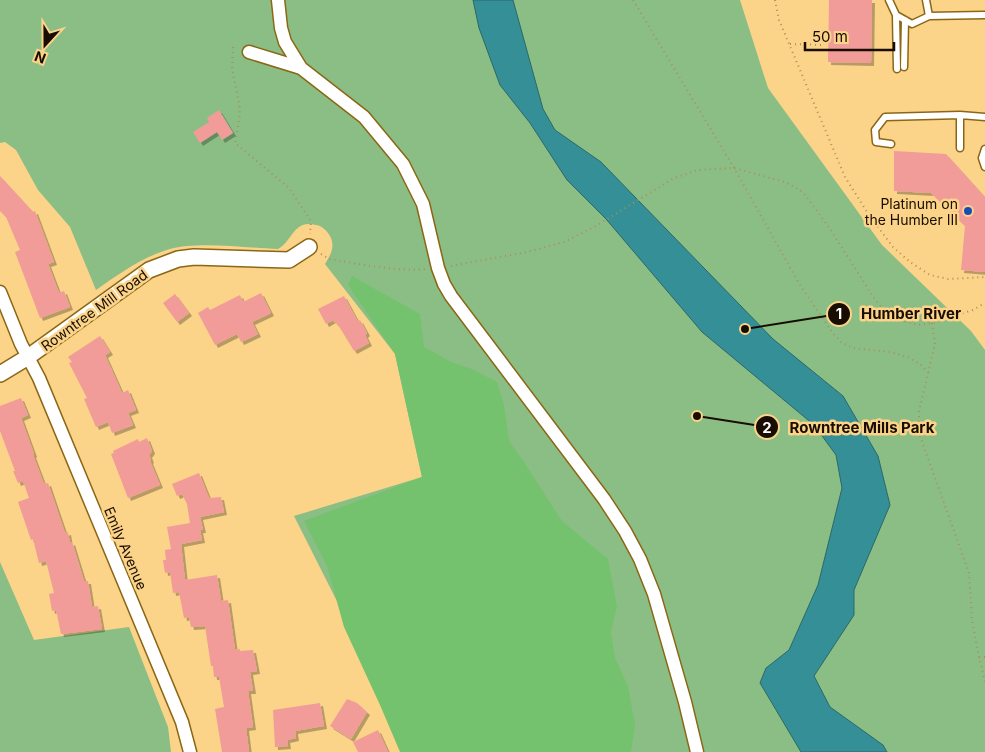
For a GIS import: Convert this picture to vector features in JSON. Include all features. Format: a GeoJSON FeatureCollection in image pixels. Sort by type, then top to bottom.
{"type":"FeatureCollection","features":[{"type":"Feature","properties":{"kind":"street"},"geometry":{"type":"LineString","coordinates":[[278,0],[281,28],[285,42],[301,68],[364,117],[403,164],[423,204],[438,268],[451,296],[604,499],[625,530],[640,559],[654,594],[683,693],[697,752]]}},
{"type":"Feature","properties":{"kind":"street"},"geometry":{"type":"LineString","coordinates":[[249,52],[301,68]]}},
{"type":"Feature","properties":{"kind":"street","name":"Rowntree Mill Road"},"geometry":{"type":"LineString","coordinates":[[0,374],[28,357],[124,286],[165,262],[194,257],[289,260],[309,247]]}},
{"type":"Feature","properties":{"kind":"street","name":"Emily Avenue"},"geometry":{"type":"LineString","coordinates":[[0,292],[13,325],[39,378],[182,722],[190,752]]}},
{"type":"Feature","properties":{"kind":"lane"},"geometry":{"type":"LineString","coordinates":[[889,0],[896,15],[901,68],[905,20]]}},
{"type":"Feature","properties":{"kind":"lane"},"geometry":{"type":"LineString","coordinates":[[926,0],[929,16]]}},
{"type":"Feature","properties":{"kind":"lane"},"geometry":{"type":"LineString","coordinates":[[896,15],[912,24],[929,16],[985,15]]}},
{"type":"Feature","properties":{"kind":"lane"},"geometry":{"type":"LineString","coordinates":[[960,116],[960,148]]}},
{"type":"Feature","properties":{"kind":"lane"},"geometry":{"type":"LineString","coordinates":[[891,144],[876,142],[875,130],[885,117],[985,117]]}},
{"type":"Feature","properties":{"kind":"lane"},"geometry":{"type":"LineString","coordinates":[[985,149],[982,158],[985,167]]}},
{"type":"Feature","properties":{"kind":"path"},"geometry":{"type":"LineString","coordinates":[[633,0],[734,168],[800,285],[832,332],[841,342],[853,348],[890,352],[908,357],[920,364],[929,373]]}},
{"type":"Feature","properties":{"kind":"path"},"geometry":{"type":"LineString","coordinates":[[775,0],[779,20],[845,177],[869,215],[893,247],[910,262],[930,275],[948,278],[985,277]]}},
{"type":"Feature","properties":{"kind":"path"},"geometry":{"type":"LineString","coordinates":[[790,44],[824,45]]}},
{"type":"Feature","properties":{"kind":"path"},"geometry":{"type":"LineString","coordinates":[[233,47],[232,69],[240,115],[235,143],[289,188],[311,221],[309,247],[329,259],[407,270],[432,269]]}},
{"type":"Feature","properties":{"kind":"path"},"geometry":{"type":"LineString","coordinates":[[446,266],[547,248],[596,226],[674,178],[698,170],[734,168],[777,180],[800,190],[808,197],[876,301],[887,313],[906,323],[918,325],[932,323],[973,310],[985,303]]}},
{"type":"Feature","properties":{"kind":"path"},"geometry":{"type":"LineString","coordinates":[[932,323],[935,344],[919,411],[919,433],[969,573],[972,620],[978,657],[985,682]]}},
{"type":"Feature","properties":{"kind":"path"},"geometry":{"type":"LineString","coordinates":[[978,657],[985,657]]}},
{"type":"Feature","properties":{"kind":"green space"},"geometry":{"type":"Polygon","coordinates":[[[0,0],[740,0],[768,88],[882,245],[971,331],[985,350],[985,752],[413,752],[294,516],[422,477],[395,354],[325,264],[331,252],[332,242],[325,230],[316,225],[302,225],[278,249],[194,245],[170,249],[140,261],[96,290],[70,227],[38,190],[16,150],[5,142],[0,143],[0,0]]]}},
{"type":"Feature","properties":{"kind":"green space"},"geometry":{"type":"Polygon","coordinates":[[[352,276],[420,314],[424,347],[451,362],[472,369],[497,382],[504,405],[509,441],[562,521],[608,559],[617,607],[611,632],[615,658],[628,686],[635,725],[631,752],[400,752],[344,627],[327,566],[304,521],[422,477],[395,354],[348,285],[352,276]]]}},
{"type":"Feature","properties":{"kind":"green space"},"geometry":{"type":"Polygon","coordinates":[[[0,562],[34,640],[129,627],[168,727],[171,752],[0,752],[0,562]]]}},
{"type":"Feature","properties":{"kind":"water"},"geometry":{"type":"Polygon","coordinates":[[[473,0],[513,0],[543,109],[555,130],[601,162],[773,339],[843,396],[878,456],[890,505],[854,590],[854,615],[814,676],[830,707],[883,745],[887,752],[801,752],[760,683],[766,668],[789,650],[818,585],[842,488],[836,455],[814,425],[702,332],[606,219],[567,180],[530,123],[500,85],[479,28],[473,0]]]}},
{"type":"Feature","properties":{"kind":"building"},"geometry":{"type":"Polygon","coordinates":[[[829,0],[872,0],[871,63],[828,62],[829,0]]]}},
{"type":"Feature","properties":{"kind":"building"},"geometry":{"type":"Polygon","coordinates":[[[219,110],[233,133],[222,140],[217,132],[200,143],[193,132],[209,122],[207,118],[219,110]]]}},
{"type":"Feature","properties":{"kind":"building","name":"Platinum on the Humber III"},"geometry":{"type":"Polygon","coordinates":[[[894,151],[946,154],[985,197],[985,272],[961,270],[965,226],[931,193],[894,191],[894,151]]]}},
{"type":"Feature","properties":{"kind":"building"},"geometry":{"type":"Polygon","coordinates":[[[0,176],[33,212],[35,211],[54,262],[48,264],[59,293],[64,291],[70,307],[40,318],[15,252],[20,250],[6,217],[0,211],[0,176]]]}},
{"type":"Feature","properties":{"kind":"building"},"geometry":{"type":"Polygon","coordinates":[[[261,293],[271,313],[252,322],[258,334],[241,342],[237,334],[215,345],[198,313],[208,307],[210,310],[240,295],[243,302],[261,293]]]}},
{"type":"Feature","properties":{"kind":"building"},"geometry":{"type":"Polygon","coordinates":[[[175,294],[189,313],[177,322],[163,303],[175,294]]]}},
{"type":"Feature","properties":{"kind":"building"},"geometry":{"type":"Polygon","coordinates":[[[344,296],[358,322],[360,320],[367,333],[365,335],[369,343],[354,351],[337,323],[333,320],[326,324],[318,309],[344,296]]]}},
{"type":"Feature","properties":{"kind":"building"},"geometry":{"type":"Polygon","coordinates":[[[100,336],[110,352],[105,355],[122,393],[128,390],[136,410],[128,413],[133,425],[112,433],[108,422],[96,427],[84,399],[87,398],[69,363],[72,362],[68,357],[100,336]]]}},
{"type":"Feature","properties":{"kind":"building"},"geometry":{"type":"Polygon","coordinates":[[[21,398],[28,415],[21,418],[33,455],[44,484],[48,483],[65,533],[68,532],[70,543],[72,542],[84,581],[88,581],[92,607],[98,606],[102,629],[61,634],[56,610],[52,611],[49,594],[54,593],[46,561],[39,563],[33,539],[31,540],[18,502],[29,498],[23,481],[18,483],[0,431],[0,406],[21,398]]]}},
{"type":"Feature","properties":{"kind":"building"},"geometry":{"type":"Polygon","coordinates":[[[147,438],[152,451],[149,455],[150,461],[160,485],[128,498],[111,454],[114,453],[113,451],[138,439],[139,442],[147,438]]]}},
{"type":"Feature","properties":{"kind":"building"},"geometry":{"type":"Polygon","coordinates":[[[199,473],[209,498],[221,497],[224,512],[200,517],[203,530],[200,530],[202,540],[181,544],[185,580],[217,575],[221,601],[228,600],[235,650],[253,650],[257,671],[250,672],[253,691],[248,691],[253,727],[246,728],[249,752],[222,752],[215,709],[224,707],[219,677],[214,677],[213,666],[211,666],[205,626],[191,627],[189,617],[184,618],[179,592],[173,593],[170,572],[165,573],[163,560],[166,560],[165,550],[171,549],[167,527],[190,523],[187,504],[182,494],[177,496],[172,484],[199,473]]]}},
{"type":"Feature","properties":{"kind":"building"},"geometry":{"type":"Polygon","coordinates":[[[347,699],[357,703],[367,712],[351,739],[330,726],[347,699]]]}},
{"type":"Feature","properties":{"kind":"building"},"geometry":{"type":"Polygon","coordinates":[[[320,703],[324,726],[295,731],[296,738],[287,740],[288,746],[275,747],[273,710],[320,703]]]}},
{"type":"Feature","properties":{"kind":"building"},"geometry":{"type":"Polygon","coordinates":[[[378,730],[388,752],[358,752],[353,742],[378,730]]]}},
{"type":"Feature","properties":{"kind":"place","name":"Platinum on the Humber III"},"geometry":{"type":"Point","coordinates":[968,211]}},
{"type":"Feature","properties":{"kind":"place","name":"Humber River"},"geometry":{"type":"Point","coordinates":[745,329]}},
{"type":"Feature","properties":{"kind":"place","name":"Rowntree Mills Park"},"geometry":{"type":"Point","coordinates":[697,416]}}]}
